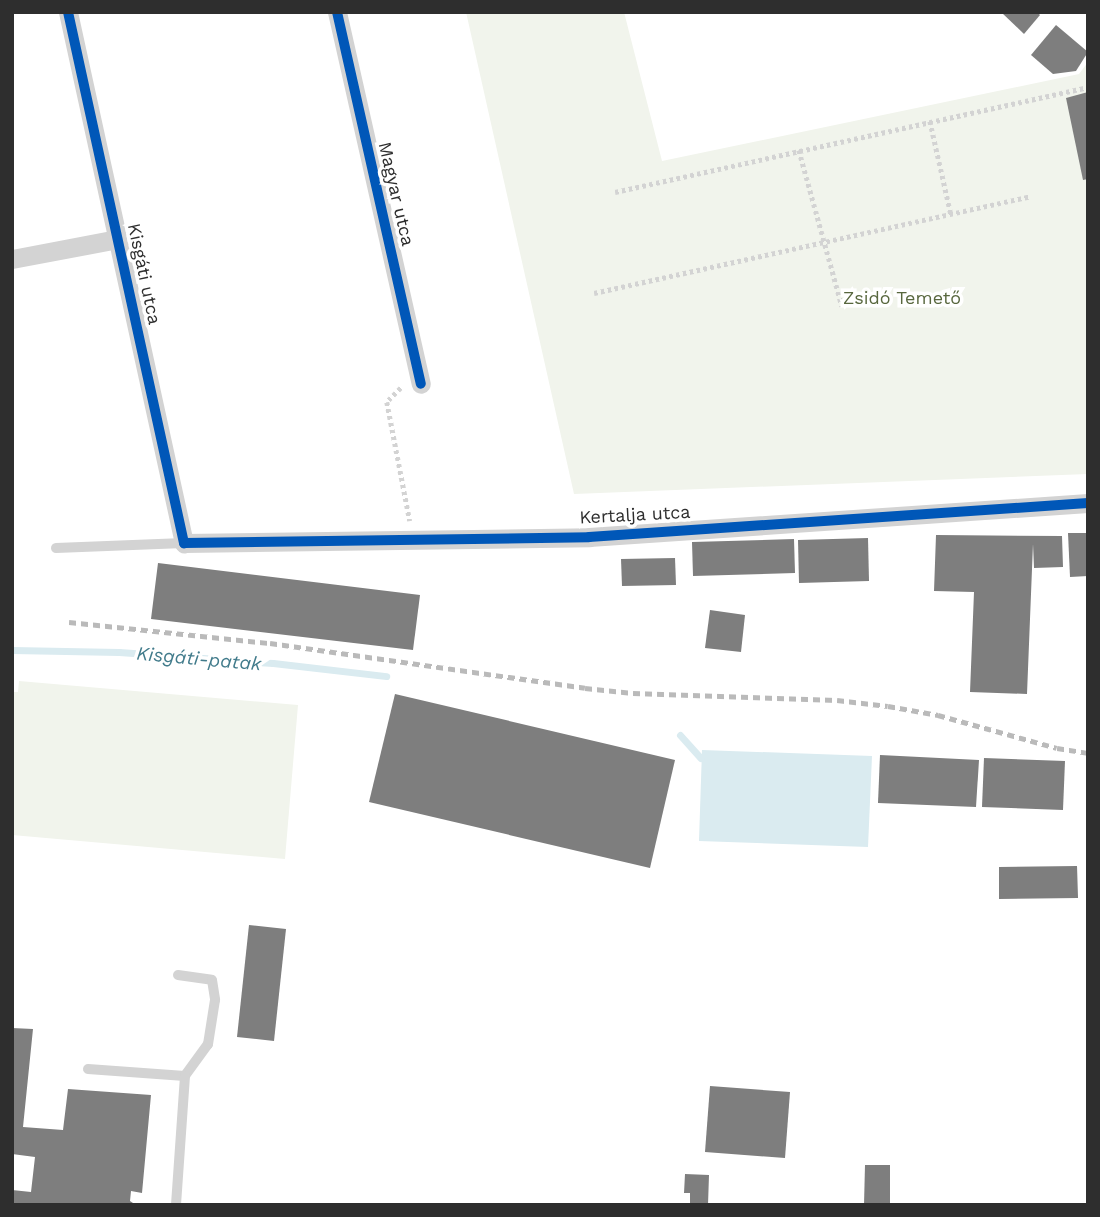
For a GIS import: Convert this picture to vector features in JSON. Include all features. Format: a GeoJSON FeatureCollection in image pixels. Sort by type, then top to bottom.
{"type":"FeatureCollection","features":[{"type":"Feature","properties":{"kind":"street","name":"Kisgáti utca"},"geometry":{"type":"LineString","coordinates":[[68,12],[184,543]]}},
{"type":"Feature","properties":{"kind":"street","name":"Magyar utca"},"geometry":{"type":"LineString","coordinates":[[337,12],[421,384]]}},
{"type":"Feature","properties":{"kind":"street"},"geometry":{"type":"LineString","coordinates":[[12,259],[118,239]]}},
{"type":"Feature","properties":{"kind":"street","name":"Kertalja utca"},"geometry":{"type":"LineString","coordinates":[[184,543],[589,537],[1088,503]]}},
{"type":"Feature","properties":{"kind":"lane"},"geometry":{"type":"LineString","coordinates":[[56,548],[184,543]]}},
{"type":"Feature","properties":{"kind":"lane"},"geometry":{"type":"LineString","coordinates":[[176,1205],[185,1076],[208,1044],[215,1000],[212,980],[178,975]]}},
{"type":"Feature","properties":{"kind":"lane"},"geometry":{"type":"LineString","coordinates":[[88,1069],[185,1076]]}},
{"type":"Feature","properties":{"kind":"path"},"geometry":{"type":"LineString","coordinates":[[615,192],[1088,87]]}},
{"type":"Feature","properties":{"kind":"path"},"geometry":{"type":"LineString","coordinates":[[930,121],[951,214]]}},
{"type":"Feature","properties":{"kind":"path"},"geometry":{"type":"LineString","coordinates":[[799,150],[822,243],[842,306]]}},
{"type":"Feature","properties":{"kind":"path"},"geometry":{"type":"LineString","coordinates":[[594,293],[1030,197]]}},
{"type":"Feature","properties":{"kind":"path"},"geometry":{"type":"LineString","coordinates":[[387,402],[413,539]]}},
{"type":"Feature","properties":{"kind":"green space","name":"Zsidó Temető"},"geometry":{"type":"Polygon","coordinates":[[[466,12],[624,12],[662,161],[1079,74],[1088,62],[1088,474],[574,494],[466,12]]]}},
{"type":"Feature","properties":{"kind":"green space"},"geometry":{"type":"Polygon","coordinates":[[[19,681],[298,705],[285,859],[12,835],[12,692],[18,692],[19,681]]]}},
{"type":"Feature","properties":{"kind":"shaded area"},"geometry":{"type":"Polygon","coordinates":[[[702,750],[872,756],[868,847],[699,841],[702,750]]]}},
{"type":"Feature","properties":{"kind":"building"},"geometry":{"type":"Polygon","coordinates":[[[1001,12],[1037,12],[1040,15],[1024,34],[1001,12]]]}},
{"type":"Feature","properties":{"kind":"building"},"geometry":{"type":"Polygon","coordinates":[[[1056,25],[1088,52],[1076,71],[1053,74],[1031,55],[1056,25]]]}},
{"type":"Feature","properties":{"kind":"building"},"geometry":{"type":"Polygon","coordinates":[[[1088,92],[1088,179],[1083,180],[1066,98],[1088,92]]]}},
{"type":"Feature","properties":{"kind":"building"},"geometry":{"type":"Polygon","coordinates":[[[1068,533],[1088,533],[1088,576],[1070,577],[1068,533]]]}},
{"type":"Feature","properties":{"kind":"building"},"geometry":{"type":"Polygon","coordinates":[[[936,535],[1062,536],[1063,567],[1034,568],[1033,544],[1027,694],[970,692],[974,592],[934,591],[936,535]]]}},
{"type":"Feature","properties":{"kind":"building"},"geometry":{"type":"Polygon","coordinates":[[[868,538],[869,581],[799,583],[798,540],[868,538]]]}},
{"type":"Feature","properties":{"kind":"building"},"geometry":{"type":"Polygon","coordinates":[[[794,539],[795,573],[693,576],[692,542],[794,539]]]}},
{"type":"Feature","properties":{"kind":"building"},"geometry":{"type":"Polygon","coordinates":[[[675,558],[676,585],[622,586],[621,559],[675,558]]]}},
{"type":"Feature","properties":{"kind":"building"},"geometry":{"type":"Polygon","coordinates":[[[158,563],[420,595],[413,650],[151,619],[158,563]]]}},
{"type":"Feature","properties":{"kind":"building"},"geometry":{"type":"Polygon","coordinates":[[[710,610],[745,615],[741,652],[705,648],[710,610]]]}},
{"type":"Feature","properties":{"kind":"building"},"geometry":{"type":"Polygon","coordinates":[[[395,694],[675,760],[650,868],[369,802],[395,694]]]}},
{"type":"Feature","properties":{"kind":"building"},"geometry":{"type":"Polygon","coordinates":[[[880,755],[979,760],[976,807],[878,803],[880,755]]]}},
{"type":"Feature","properties":{"kind":"building"},"geometry":{"type":"Polygon","coordinates":[[[984,758],[1065,761],[1063,810],[982,807],[984,758]]]}},
{"type":"Feature","properties":{"kind":"building"},"geometry":{"type":"Polygon","coordinates":[[[1077,866],[1078,898],[999,899],[999,867],[1077,866]]]}},
{"type":"Feature","properties":{"kind":"building"},"geometry":{"type":"Polygon","coordinates":[[[249,925],[286,929],[274,1041],[237,1037],[249,925]]]}},
{"type":"Feature","properties":{"kind":"building"},"geometry":{"type":"Polygon","coordinates":[[[12,1028],[33,1029],[23,1127],[63,1130],[68,1089],[151,1095],[142,1193],[131,1191],[130,1201],[136,1205],[12,1205],[12,1190],[31,1192],[35,1157],[12,1154],[12,1028]]]}},
{"type":"Feature","properties":{"kind":"building"},"geometry":{"type":"Polygon","coordinates":[[[710,1086],[790,1092],[785,1158],[705,1152],[710,1086]]]}},
{"type":"Feature","properties":{"kind":"building"},"geometry":{"type":"Polygon","coordinates":[[[865,1165],[890,1165],[890,1205],[864,1205],[865,1165]]]}},
{"type":"Feature","properties":{"kind":"building"},"geometry":{"type":"Polygon","coordinates":[[[685,1174],[709,1175],[708,1205],[690,1205],[690,1193],[684,1193],[685,1174]]]}},
{"type":"Feature","properties":{"kind":"waterway","name":"Kisgáti-patak"},"geometry":{"type":"LineString","coordinates":[[12,650],[119,652],[273,663],[386,676]]}},
{"type":"Feature","properties":{"kind":"waterway"},"geometry":{"type":"LineString","coordinates":[[680,735],[701,758]]}},
{"type":"Feature","properties":{"kind":"railway"},"geometry":{"type":"LineString","coordinates":[[69,622],[270,643],[633,693],[837,700],[888,706],[938,715],[1057,748],[1088,753]]}},
{"type":"Feature","properties":{"kind":"cycle path"},"geometry":{"type":"LineString","coordinates":[[68,12],[184,543],[589,537],[1088,503]]}},
{"type":"Feature","properties":{"kind":"cycle path"},"geometry":{"type":"LineString","coordinates":[[337,12],[421,384]]}}]}
